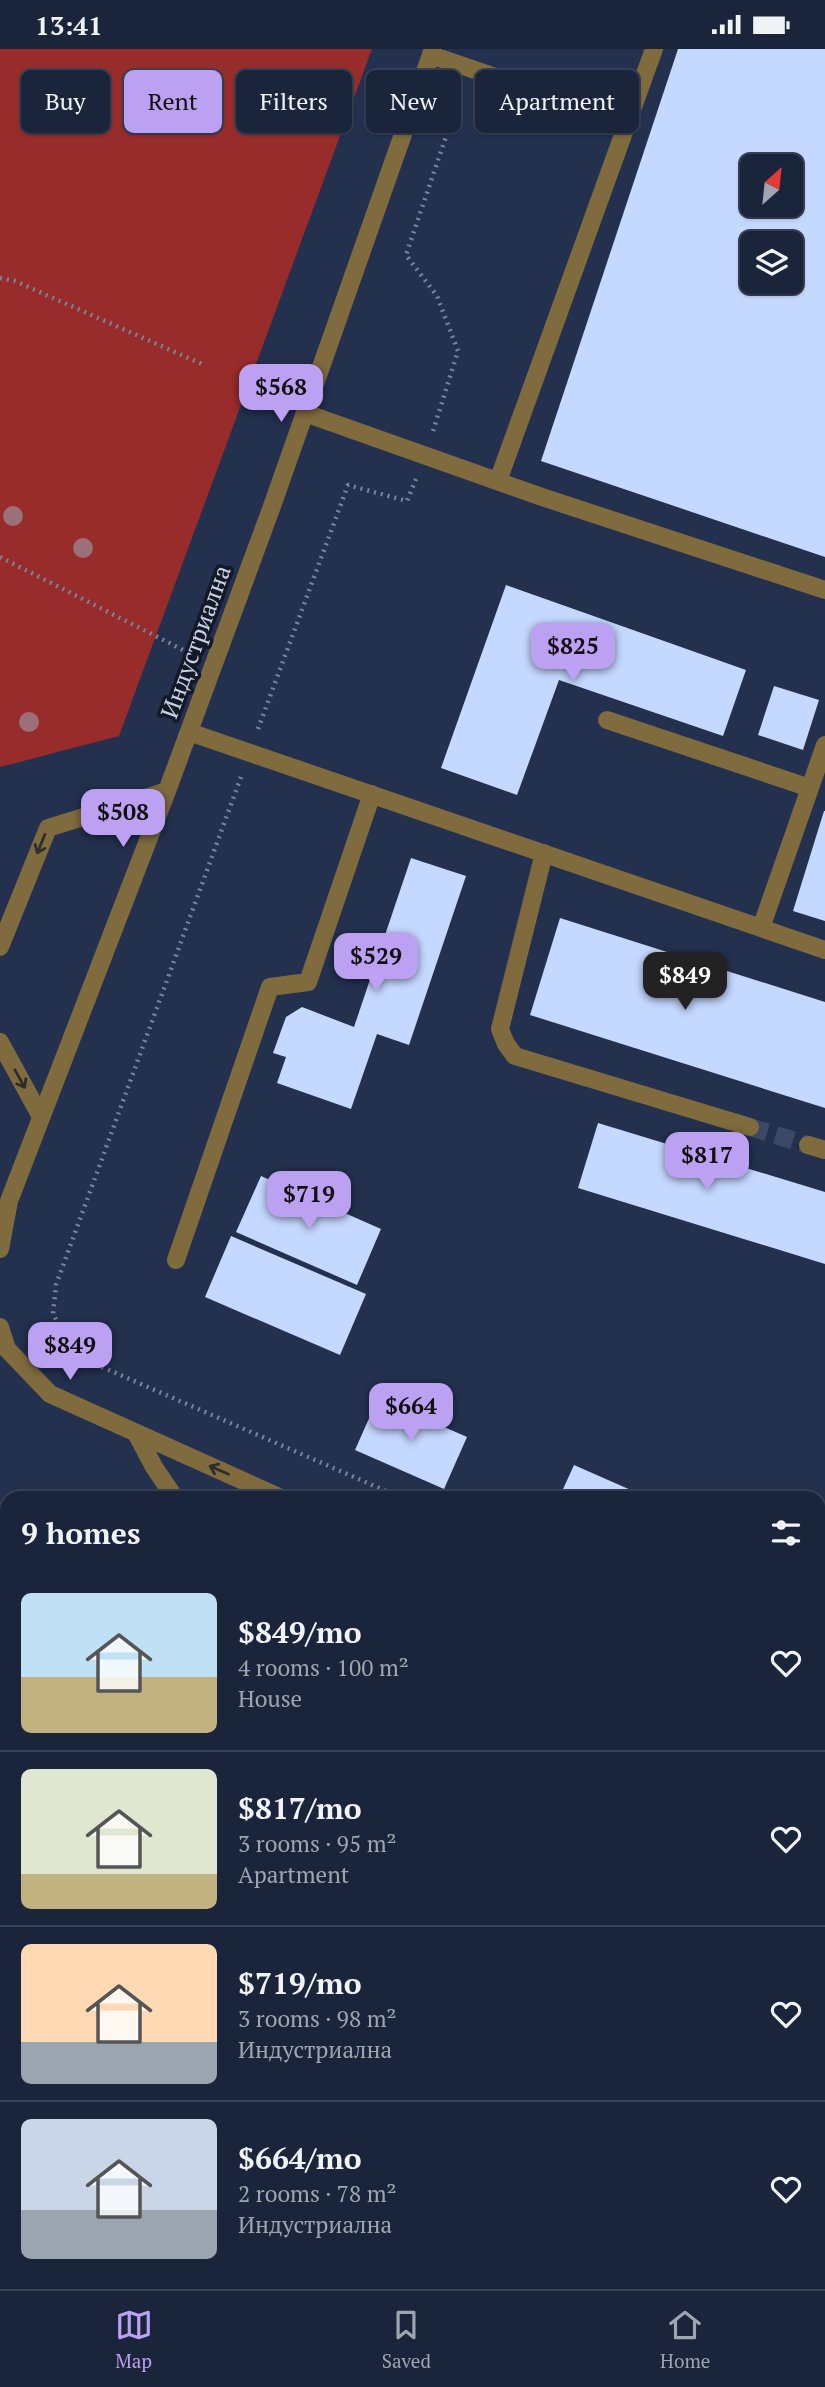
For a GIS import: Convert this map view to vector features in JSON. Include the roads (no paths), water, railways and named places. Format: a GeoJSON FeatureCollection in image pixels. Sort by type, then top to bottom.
{"type":"FeatureCollection","features":[{"type":"Feature","properties":{"kind":"street"},"geometry":{"type":"LineString","coordinates":[[639,88],[653,49]]}},
{"type":"Feature","properties":{"kind":"street"},"geometry":{"type":"LineString","coordinates":[[432,52],[475,71]]}},
{"type":"Feature","properties":{"kind":"street","name":"Индустриална"},"geometry":{"type":"LineString","coordinates":[[0,1249],[4,1200],[40,1115],[214,665],[432,52]]}},
{"type":"Feature","properties":{"kind":"street"},"geometry":{"type":"LineString","coordinates":[[498,481],[623,133]]}},
{"type":"Feature","properties":{"kind":"street"},"geometry":{"type":"LineString","coordinates":[[305,413],[498,481],[825,590]]}},
{"type":"Feature","properties":{"kind":"street"},"geometry":{"type":"LineString","coordinates":[[607,720],[810,788]]}},
{"type":"Feature","properties":{"kind":"street"},"geometry":{"type":"LineString","coordinates":[[189,732],[825,950]]}},
{"type":"Feature","properties":{"kind":"street"},"geometry":{"type":"LineString","coordinates":[[761,927],[825,745]]}},
{"type":"Feature","properties":{"kind":"street"},"geometry":{"type":"LineString","coordinates":[[0,947],[48,828],[167,791]]}},
{"type":"Feature","properties":{"kind":"street"},"geometry":{"type":"LineString","coordinates":[[176,1260],[270,987],[308,982],[372,794]]}},
{"type":"Feature","properties":{"kind":"street"},"geometry":{"type":"LineString","coordinates":[[544,853],[500,1029],[510,1050],[515,1056],[534,1063],[750,1127]]}},
{"type":"Feature","properties":{"kind":"street"},"geometry":{"type":"LineString","coordinates":[[0,1042],[40,1115]]}},
{"type":"Feature","properties":{"kind":"street"},"geometry":{"type":"LineString","coordinates":[[0,1327],[8,1349],[50,1394],[265,1491]]}},
{"type":"Feature","properties":{"kind":"street"},"geometry":{"type":"LineString","coordinates":[[136,1433],[154,1467],[171,1491]]}},
{"type":"Feature","properties":{"kind":"tunnel"},"geometry":{"type":"LineString","coordinates":[[750,1127],[808,1145]]}}]}
